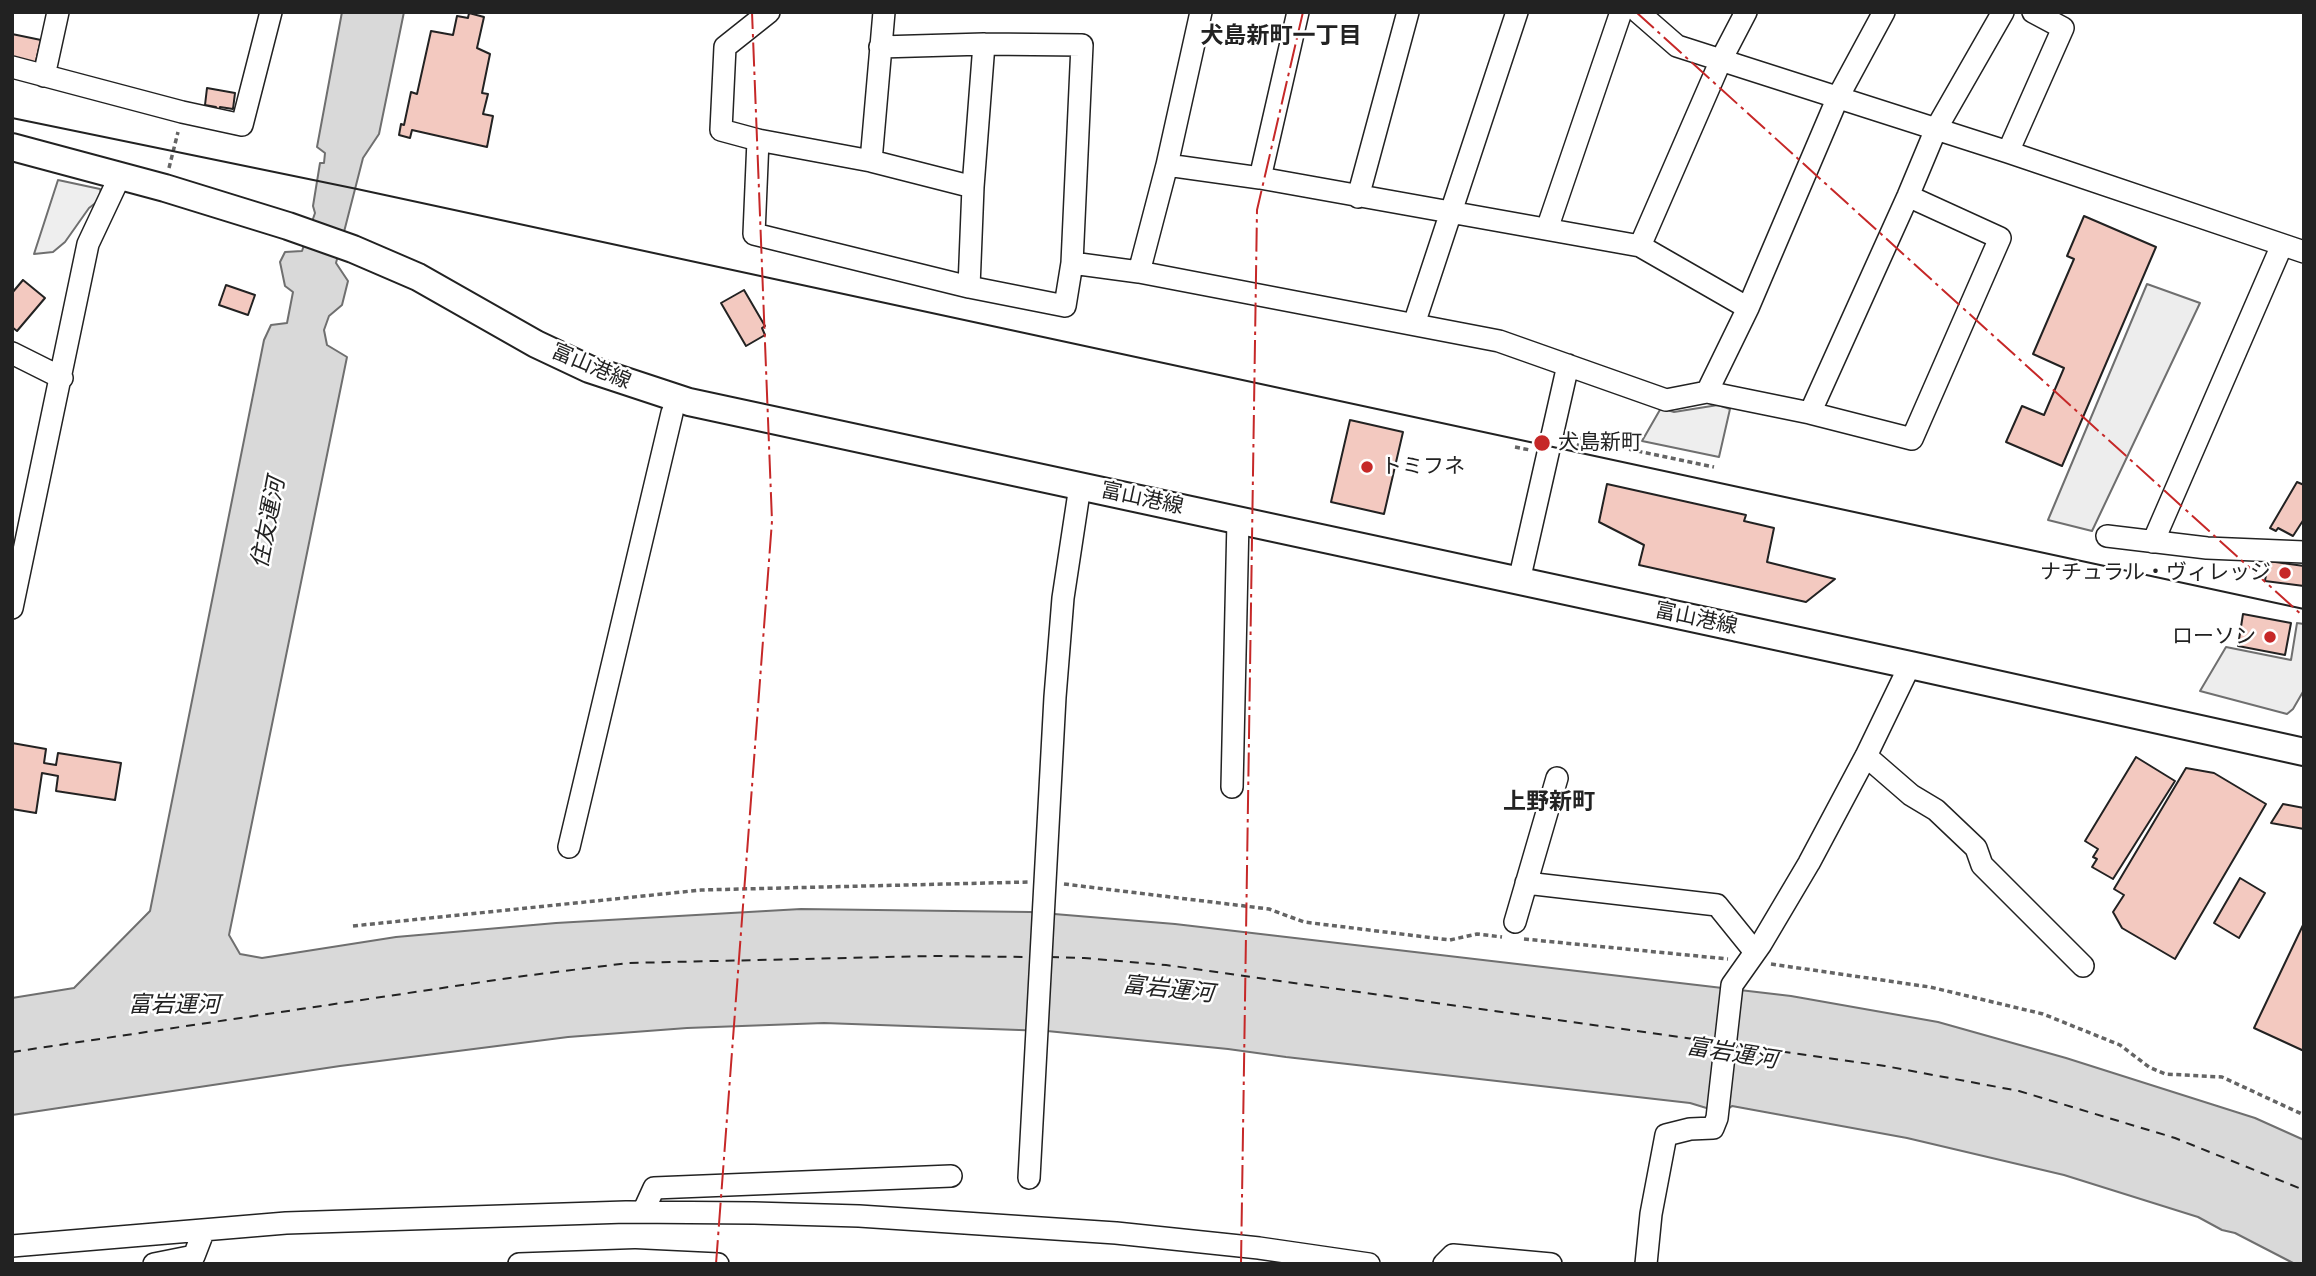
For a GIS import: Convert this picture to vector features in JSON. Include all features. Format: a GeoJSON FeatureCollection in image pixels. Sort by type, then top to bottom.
{"type":"FeatureCollection","features":[{"type":"Feature","properties":{"kind":"main road","name":"富山港線"},"geometry":{"type":"LineString","coordinates":[[12,147],[165,188],[353,249],[418,277],[536,344],[589,369],[689,402],[1519,582],[2301,746]]}},
{"type":"Feature","properties":{"kind":"street"},"geometry":{"type":"LineString","coordinates":[[44,76],[58,12]]}},
{"type":"Feature","properties":{"kind":"street"},"geometry":{"type":"LineString","coordinates":[[12,67],[242,125],[271,12]]}},
{"type":"Feature","properties":{"kind":"street"},"geometry":{"type":"LineString","coordinates":[[769,12],[725,47],[721,130],[870,161],[974,187]]}},
{"type":"Feature","properties":{"kind":"street"},"geometry":{"type":"LineString","coordinates":[[870,161],[884,12]]}},
{"type":"Feature","properties":{"kind":"street"},"geometry":{"type":"LineString","coordinates":[[1139,272],[1167,165],[1201,12]]}},
{"type":"Feature","properties":{"kind":"street"},"geometry":{"type":"LineString","coordinates":[[1260,178],[1298,12]]}},
{"type":"Feature","properties":{"kind":"street"},"geometry":{"type":"LineString","coordinates":[[1358,197],[1408,12]]}},
{"type":"Feature","properties":{"kind":"street"},"geometry":{"type":"LineString","coordinates":[[1414,324],[1517,12]]}},
{"type":"Feature","properties":{"kind":"street"},"geometry":{"type":"LineString","coordinates":[[1547,229],[1621,12]]}},
{"type":"Feature","properties":{"kind":"street"},"geometry":{"type":"LineString","coordinates":[[1637,12],[1677,46],[2008,152],[2304,252]]}},
{"type":"Feature","properties":{"kind":"street"},"geometry":{"type":"LineString","coordinates":[[1640,246],[1721,60],[1746,12]]}},
{"type":"Feature","properties":{"kind":"street"},"geometry":{"type":"LineString","coordinates":[[1707,392],[1748,308],[1838,97],[1884,12]]}},
{"type":"Feature","properties":{"kind":"street"},"geometry":{"type":"LineString","coordinates":[[1810,413],[1936,129],[2003,12]]}},
{"type":"Feature","properties":{"kind":"street"},"geometry":{"type":"LineString","coordinates":[[2008,152],[2063,28],[2033,12]]}},
{"type":"Feature","properties":{"kind":"street"},"geometry":{"type":"LineString","coordinates":[[968,286],[984,44]]}},
{"type":"Feature","properties":{"kind":"street"},"geometry":{"type":"LineString","coordinates":[[758,139],[754,234],[968,286],[1065,306],[1072,263],[1082,45],[880,47]]}},
{"type":"Feature","properties":{"kind":"street"},"geometry":{"type":"LineString","coordinates":[[1167,165],[1260,178],[1640,246],[1748,308]]}},
{"type":"Feature","properties":{"kind":"street"},"geometry":{"type":"LineString","coordinates":[[12,608],[88,244],[120,176]]}},
{"type":"Feature","properties":{"kind":"street"},"geometry":{"type":"LineString","coordinates":[[1072,263],[1139,272],[1499,341],[1666,400],[1707,392],[1810,413],[1912,439],[2000,238],[1908,197]]}},
{"type":"Feature","properties":{"kind":"street"},"geometry":{"type":"LineString","coordinates":[[2153,542],[2282,245]]}},
{"type":"Feature","properties":{"kind":"street"},"geometry":{"type":"LineString","coordinates":[[12,353],[62,378]]}},
{"type":"Feature","properties":{"kind":"street"},"geometry":{"type":"LineString","coordinates":[[1519,582],[1568,365]]}},
{"type":"Feature","properties":{"kind":"street"},"geometry":{"type":"LineString","coordinates":[[569,847],[672,413]]}},
{"type":"Feature","properties":{"kind":"street"},"geometry":{"type":"LineString","coordinates":[[1029,1178],[1055,697],[1063,598],[1080,486]]}},
{"type":"Feature","properties":{"kind":"street"},"geometry":{"type":"LineString","coordinates":[[1232,787],[1238,520]]}},
{"type":"Feature","properties":{"kind":"street"},"geometry":{"type":"LineString","coordinates":[[2108,536],[2207,548],[2304,552]]}},
{"type":"Feature","properties":{"kind":"street"},"geometry":{"type":"LineString","coordinates":[[1646,1264],[1651,1214],[1666,1135],[1690,1129],[1713,1128],[1717,1118],[1732,985],[1809,863],[1867,756],[1910,665]]}},
{"type":"Feature","properties":{"kind":"street"},"geometry":{"type":"LineString","coordinates":[[1867,756],[1911,795],[1936,810],[1976,848],[1982,865],[2083,966]]}},
{"type":"Feature","properties":{"kind":"street"},"geometry":{"type":"LineString","coordinates":[[1513,932],[1557,778]]}},
{"type":"Feature","properties":{"kind":"street"},"geometry":{"type":"LineString","coordinates":[[1526,883],[1717,905],[1751,957]]}},
{"type":"Feature","properties":{"kind":"street"},"geometry":{"type":"LineString","coordinates":[[643,1212],[654,1188],[951,1176]]}},
{"type":"Feature","properties":{"kind":"street"},"geometry":{"type":"LineString","coordinates":[[12,1247],[327,1222],[643,1212],[859,1216],[1102,1232],[1259,1248],[1368,1264]]}},
{"type":"Feature","properties":{"kind":"street"},"geometry":{"type":"LineString","coordinates":[[154,1264],[194,1256],[204,1230]]}},
{"type":"Feature","properties":{"kind":"street"},"geometry":{"type":"LineString","coordinates":[[1444,1264],[1453,1255],[1551,1264]]}},
{"type":"Feature","properties":{"kind":"street"},"geometry":{"type":"LineString","coordinates":[[519,1264],[635,1260],[718,1264]]}},
{"type":"Feature","properties":{"kind":"path"},"geometry":{"type":"LineString","coordinates":[[165,188],[182,112]]}},
{"type":"Feature","properties":{"kind":"path"},"geometry":{"type":"LineString","coordinates":[[1553,428],[1584,440],[1714,467]]}},
{"type":"Feature","properties":{"kind":"path"},"geometry":{"type":"LineString","coordinates":[[353,926],[701,890],[1044,882],[1269,909],[1304,922],[1450,940],[1477,934],[1513,932],[1751,957],[1930,987],[2043,1014],[2120,1045],[2149,1067],[2165,1074],[2222,1077],[2304,1115]]}},
{"type":"Feature","properties":{"kind":"shaded area"},"geometry":{"type":"Polygon","coordinates":[[[58,180],[100,189],[102,198],[89,208],[65,242],[53,252],[34,254],[58,180]]]}},
{"type":"Feature","properties":{"kind":"shaded area"},"geometry":{"type":"Polygon","coordinates":[[[2147,284],[2200,303],[2092,531],[2048,520],[2147,284]]]}},
{"type":"Feature","properties":{"kind":"shaded area"},"geometry":{"type":"Polygon","coordinates":[[[1718,405],[1730,409],[1719,457],[1642,441],[1661,408],[1674,412],[1718,405]]]}},
{"type":"Feature","properties":{"kind":"shaded area"},"geometry":{"type":"Polygon","coordinates":[[[2297,623],[2304,624],[2304,690],[2287,714],[2200,691],[2226,647],[2291,660],[2297,623]]]}},
{"type":"Feature","properties":{"kind":"water","name":"富岩運河"},"geometry":{"type":"Polygon","coordinates":[[[342,12],[404,12],[379,134],[363,158],[336,263],[348,281],[342,305],[329,316],[324,330],[327,345],[347,357],[229,935],[240,954],[262,958],[396,937],[556,923],[801,909],[1030,912],[1175,924],[1791,996],[1938,1022],[2066,1058],[2255,1118],[2304,1140],[2304,1264],[2295,1264],[2198,1217],[2064,1175],[1907,1138],[1732,1106],[1723,1113],[1690,1103],[1228,1049],[1047,1031],[824,1023],[687,1028],[568,1037],[340,1066],[12,1115],[12,998],[74,988],[150,911],[264,340],[271,325],[287,323],[293,292],[285,286],[280,262],[285,252],[302,251],[315,213],[313,206],[320,163],[324,163],[325,153],[317,147],[342,12]]]}},
{"type":"Feature","properties":{"kind":"building"},"geometry":{"type":"Polygon","coordinates":[[[469,13],[484,17],[477,48],[490,54],[482,93],[488,94],[483,114],[493,116],[487,147],[412,130],[410,138],[399,135],[401,124],[404,125],[411,92],[417,94],[431,31],[453,35],[457,16],[468,18],[469,13]]]}},
{"type":"Feature","properties":{"kind":"building"},"geometry":{"type":"Polygon","coordinates":[[[12,34],[41,40],[35,65],[12,60],[12,34]]]}},
{"type":"Feature","properties":{"kind":"building"},"geometry":{"type":"Polygon","coordinates":[[[207,88],[235,93],[233,109],[220,107],[220,111],[215,111],[216,107],[205,105],[207,88]]]}},
{"type":"Feature","properties":{"kind":"building"},"geometry":{"type":"Polygon","coordinates":[[[2084,216],[2156,247],[2062,466],[2006,442],[2022,406],[2044,415],[2064,368],[2033,354],[2074,259],[2067,256],[2084,216]]]}},
{"type":"Feature","properties":{"kind":"building"},"geometry":{"type":"Polygon","coordinates":[[[23,280],[45,298],[17,331],[12,327],[12,293],[23,280]]]}},
{"type":"Feature","properties":{"kind":"building"},"geometry":{"type":"Polygon","coordinates":[[[226,285],[255,295],[248,315],[219,305],[226,285]]]}},
{"type":"Feature","properties":{"kind":"building"},"geometry":{"type":"Polygon","coordinates":[[[744,290],[765,326],[762,328],[765,335],[746,346],[721,303],[744,290]]]}},
{"type":"Feature","properties":{"kind":"building","name":"トミフネ"},"geometry":{"type":"Polygon","coordinates":[[[1350,420],[1403,432],[1384,514],[1331,502],[1350,420]]]}},
{"type":"Feature","properties":{"kind":"building"},"geometry":{"type":"Polygon","coordinates":[[[2297,482],[2304,485],[2304,519],[2293,536],[2278,528],[2276,531],[2270,528],[2297,482]]]}},
{"type":"Feature","properties":{"kind":"building"},"geometry":{"type":"Polygon","coordinates":[[[1607,484],[1746,515],[1744,521],[1774,528],[1767,562],[1835,579],[1806,602],[1639,565],[1644,545],[1599,522],[1607,484]]]}},
{"type":"Feature","properties":{"kind":"building","name":"ナチュラル・ヴィレッジ"},"geometry":{"type":"Polygon","coordinates":[[[2268,561],[2304,566],[2304,586],[2265,581],[2268,561]]]}},
{"type":"Feature","properties":{"kind":"building"},"geometry":{"type":"Polygon","coordinates":[[[2243,614],[2291,623],[2285,655],[2238,646],[2243,614]]]}},
{"type":"Feature","properties":{"kind":"building"},"geometry":{"type":"Polygon","coordinates":[[[12,743],[46,749],[44,763],[56,765],[58,753],[121,763],[115,800],[56,791],[58,776],[42,773],[36,813],[12,809],[12,743]]]}},
{"type":"Feature","properties":{"kind":"building"},"geometry":{"type":"Polygon","coordinates":[[[2136,757],[2175,781],[2113,879],[2092,867],[2097,859],[2093,857],[2098,849],[2085,841],[2136,757]]]}},
{"type":"Feature","properties":{"kind":"building"},"geometry":{"type":"Polygon","coordinates":[[[2186,768],[2214,773],[2266,804],[2175,959],[2122,928],[2113,912],[2124,895],[2114,889],[2186,768]]]}},
{"type":"Feature","properties":{"kind":"building"},"geometry":{"type":"Polygon","coordinates":[[[2283,804],[2304,808],[2304,829],[2271,823],[2283,804]]]}},
{"type":"Feature","properties":{"kind":"building"},"geometry":{"type":"Polygon","coordinates":[[[2240,878],[2265,893],[2239,938],[2214,923],[2240,878]]]}},
{"type":"Feature","properties":{"kind":"building"},"geometry":{"type":"Polygon","coordinates":[[[2304,923],[2304,1051],[2254,1028],[2304,923]]]}},
{"type":"Feature","properties":{"kind":"ferry route"},"geometry":{"type":"LineString","coordinates":[[12,1052],[516,977],[628,963],[932,956],[1031,957]]}},
{"type":"Feature","properties":{"kind":"ferry route"},"geometry":{"type":"LineString","coordinates":[[1050,957],[1166,965],[1715,1042]]}},
{"type":"Feature","properties":{"kind":"ferry route"},"geometry":{"type":"LineString","coordinates":[[1734,1045],[1885,1066],[2019,1091],[2175,1138],[2304,1190]]}},
{"type":"Feature","properties":{"kind":"tram line"},"geometry":{"type":"LineString","coordinates":[[12,118],[357,189],[2304,609]]}},
{"type":"Feature","properties":{"kind":"power"},"geometry":{"type":"LineString","coordinates":[[716,1264],[772,521],[752,12]]}},
{"type":"Feature","properties":{"kind":"power"},"geometry":{"type":"LineString","coordinates":[[1241,1264],[1257,210],[1303,12]]}},
{"type":"Feature","properties":{"kind":"power"},"geometry":{"type":"LineString","coordinates":[[1636,12],[2304,617]]}},
{"type":"Feature","properties":{"kind":"place","name":"犬島新町"},"geometry":{"type":"Point","coordinates":[1542,443]}},
{"type":"Feature","properties":{"kind":"place","name":"トミフネ"},"geometry":{"type":"Point","coordinates":[1367,467]}},
{"type":"Feature","properties":{"kind":"place","name":"ナチュラル・ヴィレッジ"},"geometry":{"type":"Point","coordinates":[2285,573]}},
{"type":"Feature","properties":{"kind":"place","name":"ローソン"},"geometry":{"type":"Point","coordinates":[2270,637]}},
{"type":"Feature","properties":{"kind":"district","name":"犬島新町一丁目"},"geometry":{"type":"Point","coordinates":[1281,37]}},
{"type":"Feature","properties":{"kind":"district","name":"上野新町"},"geometry":{"type":"Point","coordinates":[1549,803]}},
{"type":"Feature","properties":{"kind":"water label","name":"住友運河"},"geometry":{"type":"Point","coordinates":[269,523]}}]}
